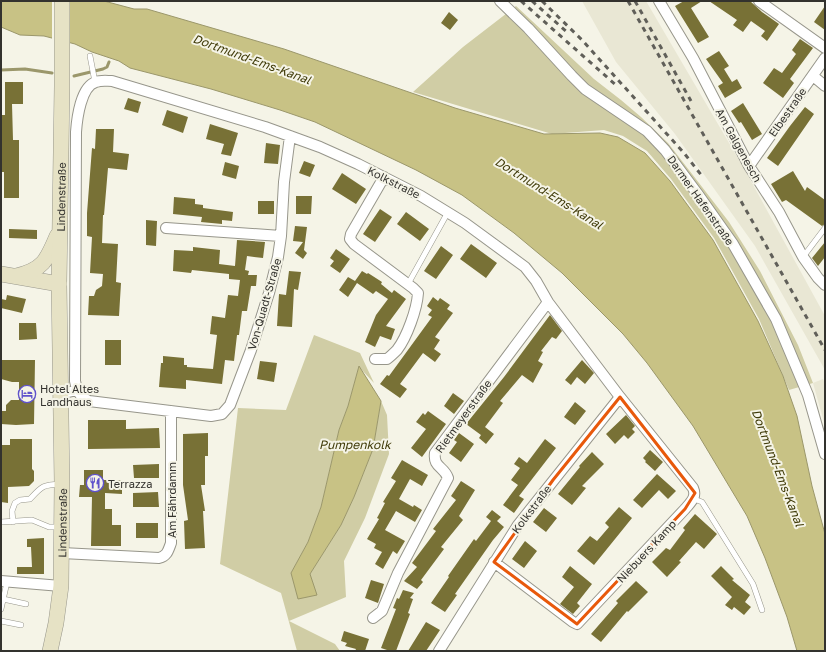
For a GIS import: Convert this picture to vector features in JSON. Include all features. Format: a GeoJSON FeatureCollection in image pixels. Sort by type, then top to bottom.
{"type":"FeatureCollection","features":[{"type":"Feature","properties":{"kind":"main road","name":"Lindenstraße"},"geometry":{"type":"LineString","coordinates":[[50,651],[61,586],[62,553],[59,231],[62,1]]}},
{"type":"Feature","properties":{"kind":"main road"},"geometry":{"type":"LineString","coordinates":[[16,276],[30,273],[43,263],[49,255],[59,231]]}},
{"type":"Feature","properties":{"kind":"main road"},"geometry":{"type":"LineString","coordinates":[[1,274],[59,284]]}},
{"type":"Feature","properties":{"kind":"street","name":"Darmer Hafenstraße"},"geometry":{"type":"LineString","coordinates":[[500,1],[528,28],[585,89],[647,131],[665,150],[697,193],[733,244],[776,319],[808,395],[825,454]]}},
{"type":"Feature","properties":{"kind":"street","name":"Am Galgenesch"},"geometry":{"type":"LineString","coordinates":[[660,1],[693,58],[749,166],[779,212],[803,257],[825,285]]}},
{"type":"Feature","properties":{"kind":"street"},"geometry":{"type":"LineString","coordinates":[[759,1],[825,48]]}},
{"type":"Feature","properties":{"kind":"street","name":"Elbestraße"},"geometry":{"type":"LineString","coordinates":[[749,166],[825,58]]}},
{"type":"Feature","properties":{"kind":"street"},"geometry":{"type":"LineString","coordinates":[[812,76],[825,86]]}},
{"type":"Feature","properties":{"kind":"street","name":"Kolkstraße"},"geometry":{"type":"LineString","coordinates":[[95,79],[112,81],[265,127],[336,154],[421,196],[448,212],[507,253],[525,267],[536,281],[548,302],[620,397],[693,488],[695,493],[694,498]]}},
{"type":"Feature","properties":{"kind":"street","name":"Lindenstraße"},"geometry":{"type":"LineString","coordinates":[[77,390],[75,381],[76,132],[78,115],[84,94],[95,79]]}},
{"type":"Feature","properties":{"kind":"street","name":"Von-Quadt-Straße"},"geometry":{"type":"LineString","coordinates":[[77,390],[82,397],[89,402],[211,416],[222,414],[230,406],[251,350],[269,293],[278,257],[281,236],[284,182],[290,136]]}},
{"type":"Feature","properties":{"kind":"street"},"geometry":{"type":"LineString","coordinates":[[375,359],[388,359],[396,351],[404,339],[417,302],[418,293],[354,244],[350,239],[351,234],[384,177]]}},
{"type":"Feature","properties":{"kind":"street"},"geometry":{"type":"LineString","coordinates":[[166,228],[281,236]]}},
{"type":"Feature","properties":{"kind":"street","name":"Rietmeyerstraße"},"geometry":{"type":"LineString","coordinates":[[373,618],[382,611],[398,574],[448,478],[446,473],[436,464],[434,460],[435,453],[548,302]]}},
{"type":"Feature","properties":{"kind":"street"},"geometry":{"type":"LineString","coordinates":[[60,394],[77,390]]}},
{"type":"Feature","properties":{"kind":"street","name":"Kolkstraße"},"geometry":{"type":"LineString","coordinates":[[439,651],[518,525],[620,397]]}},
{"type":"Feature","properties":{"kind":"street","name":"Am Fährdamm"},"geometry":{"type":"LineString","coordinates":[[62,553],[159,558],[164,557],[168,553],[171,543],[171,411]]}},
{"type":"Feature","properties":{"kind":"street","name":"Niebuers Kamp"},"geometry":{"type":"LineString","coordinates":[[494,562],[566,618],[577,624],[694,498]]}},
{"type":"Feature","properties":{"kind":"street"},"geometry":{"type":"LineString","coordinates":[[4,582],[61,586]]}},
{"type":"Feature","properties":{"kind":"street","name":"Kolkstraße"},"geometry":{"type":"LineString","coordinates":[[448,651],[453,628]]}},
{"type":"Feature","properties":{"kind":"lane"},"geometry":{"type":"LineString","coordinates":[[90,56],[95,79]]}},
{"type":"Feature","properties":{"kind":"lane"},"geometry":{"type":"LineString","coordinates":[[408,284],[448,212]]}},
{"type":"Feature","properties":{"kind":"lane"},"geometry":{"type":"LineString","coordinates":[[803,257],[825,228]]}},
{"type":"Feature","properties":{"kind":"lane"},"geometry":{"type":"LineString","coordinates":[[13,522],[12,511],[15,503],[20,500],[30,499],[42,487],[62,484]]}},
{"type":"Feature","properties":{"kind":"lane"},"geometry":{"type":"LineString","coordinates":[[694,498],[702,502],[753,584],[762,610]]}},
{"type":"Feature","properties":{"kind":"lane"},"geometry":{"type":"LineString","coordinates":[[1,522],[32,520],[49,527],[61,527]]}},
{"type":"Feature","properties":{"kind":"lane"},"geometry":{"type":"LineString","coordinates":[[1,609],[4,582]]}},
{"type":"Feature","properties":{"kind":"lane"},"geometry":{"type":"LineString","coordinates":[[3,599],[26,604]]}},
{"type":"Feature","properties":{"kind":"lane"},"geometry":{"type":"LineString","coordinates":[[1,621],[21,625]]}},
{"type":"Feature","properties":{"kind":"highlighted area"},"geometry":{"type":"Polygon","coordinates":[[[620,397],[695,493],[685,509],[577,624],[494,562],[553,480],[620,397]]]}},
{"type":"Feature","properties":{"kind":"shaded area"},"geometry":{"type":"Polygon","coordinates":[[[582,1],[646,1],[746,172],[825,316],[825,370],[755,246],[675,134],[616,62],[582,1]]]}},
{"type":"Feature","properties":{"kind":"shaded area"},"geometry":{"type":"Polygon","coordinates":[[[516,6],[594,79],[641,117],[668,143],[729,222],[760,271],[798,345],[813,383],[789,390],[759,319],[714,238],[671,179],[647,151],[623,136],[604,130],[552,134],[413,92],[463,47],[516,6]]]}},
{"type":"Feature","properties":{"kind":"shaded area"},"geometry":{"type":"Polygon","coordinates":[[[314,335],[360,353],[374,383],[359,367],[348,406],[339,430],[321,507],[308,542],[291,573],[310,574],[341,525],[373,449],[381,401],[387,415],[389,454],[365,518],[344,561],[346,597],[289,621],[335,644],[340,651],[297,651],[281,593],[220,564],[238,408],[286,410],[314,335]]]}},
{"type":"Feature","properties":{"kind":"shaded area"},"geometry":{"type":"Polygon","coordinates":[[[823,379],[825,383],[825,426],[813,383],[823,379]]]}},
{"type":"Feature","properties":{"kind":"water","name":"Dortmund-Ems-Kanal"},"geometry":{"type":"Polygon","coordinates":[[[1,1],[104,1],[134,9],[147,9],[284,49],[455,108],[544,134],[600,133],[618,137],[645,153],[670,181],[713,240],[758,321],[783,376],[797,416],[812,486],[825,534],[825,651],[797,651],[787,617],[765,558],[747,516],[693,426],[647,363],[623,334],[562,273],[514,233],[462,195],[416,170],[315,122],[211,89],[130,68],[119,61],[92,52],[75,44],[44,36],[20,35],[1,27],[1,1]]]}},
{"type":"Feature","properties":{"kind":"water","name":"Pumpenkolk"},"geometry":{"type":"Polygon","coordinates":[[[359,366],[381,401],[373,449],[341,525],[310,574],[317,595],[298,599],[291,573],[308,542],[321,507],[339,430],[348,406],[359,366]]]}},
{"type":"Feature","properties":{"kind":"pier"},"geometry":{"type":"Polygon","coordinates":[[[52,1],[70,1],[70,45],[52,40],[52,1]]]}},
{"type":"Feature","properties":{"kind":"building"},"geometry":{"type":"Polygon","coordinates":[[[684,1],[702,1],[691,8],[709,37],[698,43],[675,6],[684,1]]]}},
{"type":"Feature","properties":{"kind":"building"},"geometry":{"type":"Polygon","coordinates":[[[709,1],[750,1],[779,24],[767,41],[761,36],[765,31],[751,21],[743,32],[733,25],[737,20],[709,1]]]}},
{"type":"Feature","properties":{"kind":"building"},"geometry":{"type":"Polygon","coordinates":[[[825,6],[825,30],[814,22],[825,6]]]}},
{"type":"Feature","properties":{"kind":"building"},"geometry":{"type":"Polygon","coordinates":[[[449,12],[458,20],[450,30],[441,23],[449,12]]]}},
{"type":"Feature","properties":{"kind":"building"},"geometry":{"type":"Polygon","coordinates":[[[800,39],[813,48],[790,79],[794,83],[783,98],[763,83],[774,68],[782,73],[796,54],[792,50],[800,39]]]}},
{"type":"Feature","properties":{"kind":"building"},"geometry":{"type":"Polygon","coordinates":[[[719,51],[729,66],[724,69],[732,82],[737,79],[742,88],[725,98],[718,86],[723,83],[706,59],[719,51]]]}},
{"type":"Feature","properties":{"kind":"building"},"geometry":{"type":"Polygon","coordinates":[[[5,82],[23,82],[23,104],[12,104],[13,140],[19,140],[19,198],[4,198],[1,115],[5,115],[5,82]]]}},
{"type":"Feature","properties":{"kind":"building"},"geometry":{"type":"Polygon","coordinates":[[[128,98],[141,102],[138,113],[124,109],[128,98]]]}},
{"type":"Feature","properties":{"kind":"building"},"geometry":{"type":"Polygon","coordinates":[[[743,103],[762,134],[752,140],[741,122],[739,123],[731,111],[743,103]]]}},
{"type":"Feature","properties":{"kind":"building"},"geometry":{"type":"Polygon","coordinates":[[[805,107],[814,114],[778,166],[767,158],[805,107]]]}},
{"type":"Feature","properties":{"kind":"building"},"geometry":{"type":"Polygon","coordinates":[[[167,110],[188,117],[183,133],[162,125],[167,110]]]}},
{"type":"Feature","properties":{"kind":"building"},"geometry":{"type":"Polygon","coordinates":[[[210,124],[238,133],[231,156],[221,154],[224,144],[206,139],[210,124]]]}},
{"type":"Feature","properties":{"kind":"building"},"geometry":{"type":"Polygon","coordinates":[[[96,129],[114,129],[113,152],[129,154],[127,170],[108,168],[103,215],[102,243],[118,244],[116,282],[121,283],[119,316],[88,315],[89,296],[94,296],[96,290],[102,286],[103,274],[90,273],[92,237],[87,236],[87,213],[92,148],[95,149],[96,129]]]}},
{"type":"Feature","properties":{"kind":"building"},"geometry":{"type":"Polygon","coordinates":[[[266,143],[280,145],[278,164],[264,163],[266,143]]]}},
{"type":"Feature","properties":{"kind":"building"},"geometry":{"type":"Polygon","coordinates":[[[304,161],[315,165],[310,177],[299,173],[304,161]]]}},
{"type":"Feature","properties":{"kind":"building"},"geometry":{"type":"Polygon","coordinates":[[[225,162],[239,166],[236,179],[222,175],[225,162]]]}},
{"type":"Feature","properties":{"kind":"building"},"geometry":{"type":"Polygon","coordinates":[[[793,171],[805,191],[807,187],[825,200],[825,224],[822,226],[786,200],[782,202],[771,184],[793,171]]]}},
{"type":"Feature","properties":{"kind":"building"},"geometry":{"type":"Polygon","coordinates":[[[342,173],[366,189],[356,204],[332,189],[342,173]]]}},
{"type":"Feature","properties":{"kind":"building"},"geometry":{"type":"Polygon","coordinates":[[[296,196],[312,196],[311,214],[296,214],[296,196]]]}},
{"type":"Feature","properties":{"kind":"building"},"geometry":{"type":"Polygon","coordinates":[[[174,197],[195,199],[195,204],[203,205],[203,208],[233,212],[232,221],[222,220],[222,224],[201,222],[202,217],[173,214],[174,197]]]}},
{"type":"Feature","properties":{"kind":"building"},"geometry":{"type":"Polygon","coordinates":[[[258,201],[274,201],[274,214],[258,214],[258,201]]]}},
{"type":"Feature","properties":{"kind":"building"},"geometry":{"type":"Polygon","coordinates":[[[380,209],[392,217],[375,242],[363,234],[380,209]]]}},
{"type":"Feature","properties":{"kind":"building"},"geometry":{"type":"Polygon","coordinates":[[[406,212],[429,229],[420,241],[397,224],[406,212]]]}},
{"type":"Feature","properties":{"kind":"building"},"geometry":{"type":"Polygon","coordinates":[[[146,220],[157,221],[156,246],[146,245],[146,220]]]}},
{"type":"Feature","properties":{"kind":"building"},"geometry":{"type":"Polygon","coordinates":[[[295,226],[307,227],[304,250],[307,253],[303,259],[295,253],[303,242],[293,241],[295,226]]]}},
{"type":"Feature","properties":{"kind":"building"},"geometry":{"type":"Polygon","coordinates":[[[9,229],[37,230],[37,239],[9,238],[9,229]]]}},
{"type":"Feature","properties":{"kind":"building"},"geometry":{"type":"Polygon","coordinates":[[[237,240],[265,242],[263,258],[247,256],[245,270],[249,271],[248,275],[257,275],[256,286],[251,286],[247,311],[242,311],[234,361],[225,360],[222,384],[186,380],[186,389],[159,387],[163,356],[184,358],[184,365],[187,365],[187,367],[213,369],[217,335],[210,334],[212,316],[225,318],[228,295],[238,296],[240,280],[229,279],[229,274],[192,270],[191,273],[173,271],[174,250],[193,251],[193,247],[220,250],[219,264],[235,266],[237,240]]]}},
{"type":"Feature","properties":{"kind":"building"},"geometry":{"type":"Polygon","coordinates":[[[825,242],[825,257],[818,266],[812,258],[825,242]]]}},
{"type":"Feature","properties":{"kind":"building"},"geometry":{"type":"Polygon","coordinates":[[[471,244],[497,263],[486,278],[460,259],[471,244]]]}},
{"type":"Feature","properties":{"kind":"building"},"geometry":{"type":"Polygon","coordinates":[[[441,246],[453,255],[436,279],[424,271],[441,246]]]}},
{"type":"Feature","properties":{"kind":"building"},"geometry":{"type":"Polygon","coordinates":[[[336,249],[350,259],[340,273],[330,266],[334,261],[330,258],[336,249]]]}},
{"type":"Feature","properties":{"kind":"building"},"geometry":{"type":"Polygon","coordinates":[[[289,271],[301,272],[298,290],[294,289],[292,327],[277,326],[279,294],[286,295],[289,271]]]}},
{"type":"Feature","properties":{"kind":"building"},"geometry":{"type":"Polygon","coordinates":[[[362,271],[382,282],[381,284],[392,293],[394,290],[406,299],[386,326],[395,329],[391,340],[380,336],[375,347],[365,342],[376,315],[388,299],[376,291],[373,294],[357,283],[348,297],[339,290],[348,277],[355,281],[362,271]]]}},
{"type":"Feature","properties":{"kind":"building"},"geometry":{"type":"Polygon","coordinates":[[[7,295],[26,299],[22,313],[1,308],[1,299],[6,300],[7,295]]]}},
{"type":"Feature","properties":{"kind":"building"},"geometry":{"type":"Polygon","coordinates":[[[433,297],[438,301],[440,298],[450,305],[447,309],[453,313],[435,337],[440,340],[434,349],[441,354],[435,362],[423,353],[400,384],[407,389],[400,398],[380,384],[387,375],[389,376],[432,317],[428,315],[432,310],[427,306],[433,297]]]}},
{"type":"Feature","properties":{"kind":"building"},"geometry":{"type":"Polygon","coordinates":[[[550,315],[562,331],[556,339],[552,337],[541,351],[543,352],[538,361],[543,364],[533,383],[522,375],[500,401],[503,403],[485,427],[494,434],[486,444],[479,438],[481,435],[466,424],[504,377],[550,315]]]}},
{"type":"Feature","properties":{"kind":"building"},"geometry":{"type":"Polygon","coordinates":[[[19,323],[36,323],[37,339],[19,340],[19,323]]]}},
{"type":"Feature","properties":{"kind":"building"},"geometry":{"type":"Polygon","coordinates":[[[105,340],[121,340],[121,365],[105,365],[105,340]]]}},
{"type":"Feature","properties":{"kind":"building","name":"Hotel Altes Landhaus"},"geometry":{"type":"Polygon","coordinates":[[[1,360],[35,360],[34,424],[1,424],[1,411],[6,411],[6,405],[11,400],[19,400],[19,382],[1,379],[1,360]]]}},
{"type":"Feature","properties":{"kind":"building"},"geometry":{"type":"Polygon","coordinates":[[[582,360],[594,373],[585,384],[577,377],[571,385],[565,380],[582,360]]]}},
{"type":"Feature","properties":{"kind":"building"},"geometry":{"type":"Polygon","coordinates":[[[260,361],[277,363],[274,382],[257,379],[260,361]]]}},
{"type":"Feature","properties":{"kind":"building"},"geometry":{"type":"Polygon","coordinates":[[[453,393],[464,401],[454,414],[444,406],[453,393]]]}},
{"type":"Feature","properties":{"kind":"building"},"geometry":{"type":"Polygon","coordinates":[[[575,402],[586,411],[575,425],[564,417],[575,402]]]}},
{"type":"Feature","properties":{"kind":"building"},"geometry":{"type":"Polygon","coordinates":[[[428,411],[446,424],[422,457],[411,448],[426,429],[416,422],[423,413],[425,415],[428,411]]]}},
{"type":"Feature","properties":{"kind":"building"},"geometry":{"type":"Polygon","coordinates":[[[626,415],[635,426],[632,429],[635,432],[628,439],[624,435],[615,444],[606,434],[626,415]]]}},
{"type":"Feature","properties":{"kind":"building"},"geometry":{"type":"Polygon","coordinates":[[[88,420],[126,420],[126,429],[159,428],[160,448],[88,449],[88,420]]]}},
{"type":"Feature","properties":{"kind":"building"},"geometry":{"type":"Polygon","coordinates":[[[208,433],[208,456],[205,456],[205,485],[201,485],[205,511],[203,511],[205,548],[185,549],[184,521],[188,520],[183,485],[183,434],[208,433]]]}},
{"type":"Feature","properties":{"kind":"building"},"geometry":{"type":"Polygon","coordinates":[[[459,433],[474,444],[461,462],[449,453],[457,442],[454,440],[459,433]]]}},
{"type":"Feature","properties":{"kind":"building"},"geometry":{"type":"Polygon","coordinates":[[[10,439],[32,439],[32,469],[34,471],[34,481],[29,486],[8,487],[8,503],[1,502],[1,445],[10,445],[10,439]]]}},
{"type":"Feature","properties":{"kind":"building"},"geometry":{"type":"Polygon","coordinates":[[[545,439],[556,448],[519,496],[524,499],[514,513],[503,505],[518,485],[511,480],[520,468],[514,464],[519,457],[527,463],[545,439]]]}},
{"type":"Feature","properties":{"kind":"building"},"geometry":{"type":"Polygon","coordinates":[[[650,450],[663,462],[655,471],[645,462],[646,461],[643,458],[650,450]]]}},
{"type":"Feature","properties":{"kind":"building"},"geometry":{"type":"Polygon","coordinates":[[[592,452],[604,464],[582,486],[586,488],[572,505],[558,494],[580,467],[579,466],[592,452]]]}},
{"type":"Feature","properties":{"kind":"building"},"geometry":{"type":"Polygon","coordinates":[[[402,460],[428,475],[422,486],[410,479],[399,499],[422,510],[415,522],[396,511],[385,530],[405,541],[397,554],[393,551],[383,569],[375,564],[382,552],[374,548],[376,544],[367,539],[379,519],[377,518],[385,503],[383,502],[396,481],[391,478],[402,460]]]}},
{"type":"Feature","properties":{"kind":"building"},"geometry":{"type":"Polygon","coordinates":[[[159,464],[159,478],[134,478],[133,465],[159,464]]]}},
{"type":"Feature","properties":{"kind":"building"},"geometry":{"type":"Polygon","coordinates":[[[84,470],[103,470],[103,480],[122,480],[122,494],[105,493],[105,509],[112,509],[112,525],[121,525],[121,546],[91,546],[92,497],[79,497],[80,485],[84,485],[84,470]]]}},
{"type":"Feature","properties":{"kind":"building"},"geometry":{"type":"Polygon","coordinates":[[[657,474],[676,491],[668,499],[659,490],[642,508],[633,500],[657,474]]]}},
{"type":"Feature","properties":{"kind":"building"},"geometry":{"type":"Polygon","coordinates":[[[461,481],[475,490],[459,516],[463,520],[441,547],[444,549],[421,580],[423,582],[417,589],[404,581],[417,567],[412,563],[436,531],[433,529],[456,500],[451,496],[461,481]]]}},
{"type":"Feature","properties":{"kind":"building"},"geometry":{"type":"Polygon","coordinates":[[[158,492],[159,507],[133,507],[133,493],[158,492]]]}},
{"type":"Feature","properties":{"kind":"building"},"geometry":{"type":"Polygon","coordinates":[[[619,507],[632,518],[594,565],[577,551],[590,536],[597,541],[609,527],[605,523],[619,507]]]}},
{"type":"Feature","properties":{"kind":"building"},"geometry":{"type":"Polygon","coordinates":[[[544,508],[557,518],[546,532],[533,522],[544,508]]]}},
{"type":"Feature","properties":{"kind":"building"},"geometry":{"type":"Polygon","coordinates":[[[492,510],[501,517],[497,521],[504,527],[493,540],[455,594],[457,595],[445,612],[431,603],[474,539],[476,541],[491,521],[486,517],[492,510]]]}},
{"type":"Feature","properties":{"kind":"building"},"geometry":{"type":"Polygon","coordinates":[[[695,514],[717,534],[704,549],[696,542],[679,561],[681,562],[667,577],[652,562],[666,548],[670,550],[685,530],[683,528],[695,514]]]}},
{"type":"Feature","properties":{"kind":"building"},"geometry":{"type":"Polygon","coordinates":[[[136,523],[158,523],[158,538],[136,538],[136,523]]]}},
{"type":"Feature","properties":{"kind":"building"},"geometry":{"type":"Polygon","coordinates":[[[44,538],[44,574],[17,574],[17,567],[32,567],[31,547],[27,547],[27,539],[44,538]]]}},
{"type":"Feature","properties":{"kind":"building"},"geometry":{"type":"Polygon","coordinates":[[[525,541],[537,551],[524,568],[512,559],[525,541]]]}},
{"type":"Feature","properties":{"kind":"building"},"geometry":{"type":"Polygon","coordinates":[[[570,566],[592,584],[577,603],[580,606],[573,614],[560,604],[574,587],[562,577],[570,566]]]}},
{"type":"Feature","properties":{"kind":"building"},"geometry":{"type":"Polygon","coordinates":[[[721,566],[734,579],[732,580],[750,595],[745,602],[751,607],[744,615],[734,607],[732,610],[725,605],[732,597],[711,576],[721,566]]]}},
{"type":"Feature","properties":{"kind":"building"},"geometry":{"type":"Polygon","coordinates":[[[371,580],[384,584],[378,603],[365,598],[371,580]]]}},
{"type":"Feature","properties":{"kind":"building"},"geometry":{"type":"Polygon","coordinates":[[[636,581],[648,592],[628,612],[627,611],[601,642],[591,634],[618,603],[616,601],[636,581]]]}},
{"type":"Feature","properties":{"kind":"building"},"geometry":{"type":"Polygon","coordinates":[[[403,590],[414,593],[410,598],[413,599],[408,613],[410,614],[396,651],[390,651],[381,648],[396,609],[393,608],[397,598],[399,599],[403,590]]]}},
{"type":"Feature","properties":{"kind":"building"},"geometry":{"type":"Polygon","coordinates":[[[426,622],[440,630],[426,651],[408,651],[426,622]]]}},
{"type":"Feature","properties":{"kind":"building"},"geometry":{"type":"Polygon","coordinates":[[[344,631],[369,639],[365,651],[355,651],[356,649],[345,646],[347,643],[341,641],[344,631]]]}},
{"type":"Feature","properties":{"kind":"waterway"},"geometry":{"type":"LineString","coordinates":[[74,76],[103,69],[107,67],[109,62]]}},
{"type":"Feature","properties":{"kind":"waterway"},"geometry":{"type":"LineString","coordinates":[[1,70],[25,69],[52,73]]}},
{"type":"Feature","properties":{"kind":"railway"},"geometry":{"type":"LineString","coordinates":[[521,1],[617,86]]}},
{"type":"Feature","properties":{"kind":"railway"},"geometry":{"type":"LineString","coordinates":[[532,1],[568,33]]}},
{"type":"Feature","properties":{"kind":"railway"},"geometry":{"type":"LineString","coordinates":[[542,1],[582,40],[684,153],[702,176]]}},
{"type":"Feature","properties":{"kind":"railway"},"geometry":{"type":"LineString","coordinates":[[628,1],[825,350]]}},
{"type":"Feature","properties":{"kind":"railway"},"geometry":{"type":"LineString","coordinates":[[635,1],[691,101]]}},
{"type":"Feature","properties":{"kind":"place","name":"Hotel Altes Landhaus"},"geometry":{"type":"Point","coordinates":[27,394]}},
{"type":"Feature","properties":{"kind":"place","name":"Terrazza"},"geometry":{"type":"Point","coordinates":[95,483]}}]}
